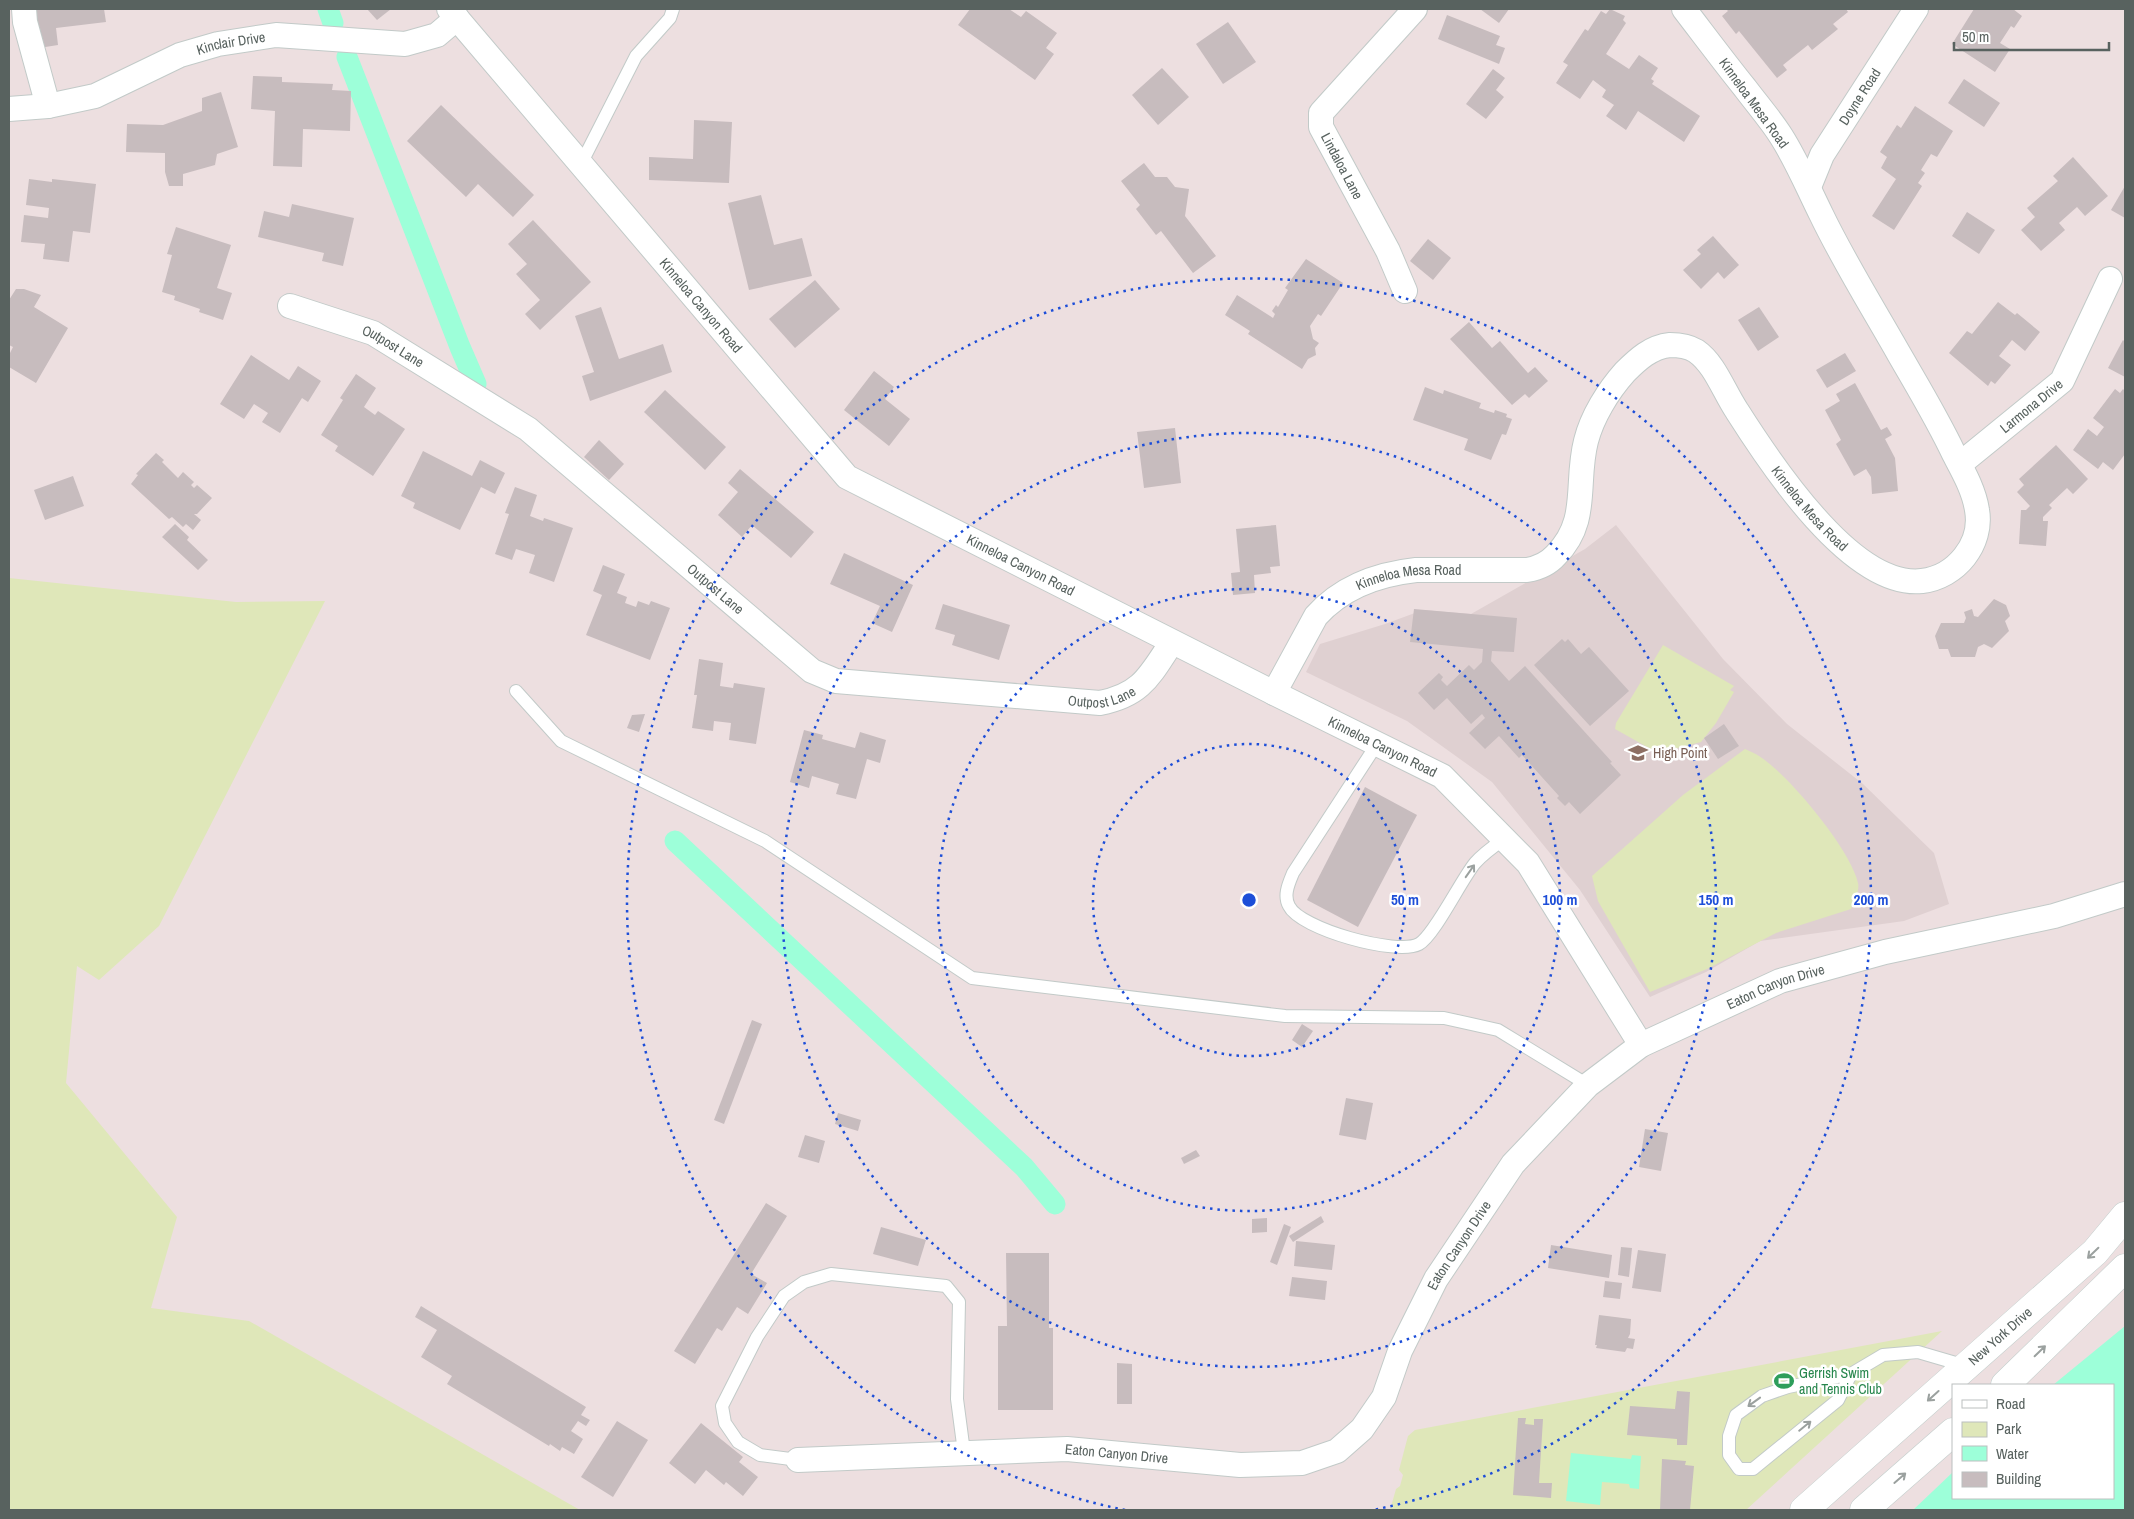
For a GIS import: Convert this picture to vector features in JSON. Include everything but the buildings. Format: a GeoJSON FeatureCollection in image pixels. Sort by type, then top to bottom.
{"type":"FeatureCollection","features":[{"type":"Feature","properties":{"kind":"main road","name":"New York Drive"},"geometry":{"type":"LineString","coordinates":[[1804,1510],[2095,1252],[2125,1216]]}},
{"type":"Feature","properties":{"kind":"main road"},"geometry":{"type":"LineString","coordinates":[[2006,1384],[2125,1268]]}},
{"type":"Feature","properties":{"kind":"main road"},"geometry":{"type":"LineString","coordinates":[[1864,1510],[1952,1433]]}},
{"type":"Feature","properties":{"kind":"street"},"geometry":{"type":"LineString","coordinates":[[24,9],[25,22],[48,106]]}},
{"type":"Feature","properties":{"kind":"street","name":"Lindaloa Lane"},"geometry":{"type":"LineString","coordinates":[[1405,291],[1388,251],[1321,127],[1320,119],[1321,113],[1415,9]]}},
{"type":"Feature","properties":{"kind":"street","name":"Kinneloa Mesa Road"},"geometry":{"type":"LineString","coordinates":[[1274,693],[1316,616],[1325,606],[1352,588],[1399,572],[1416,570],[1527,570],[1544,565],[1553,558],[1570,537],[1577,523],[1585,446],[1590,429],[1611,390],[1635,362],[1655,349],[1672,345],[1687,346],[1701,356],[1762,448],[1804,505],[1850,552],[1867,565],[1891,578],[1903,581],[1933,579],[1947,573],[1959,564],[1968,552],[1975,537],[1978,524],[1977,510],[1960,464],[1942,429],[1835,241],[1779,133],[1684,9]]}},
{"type":"Feature","properties":{"kind":"street","name":"Doyne Road"},"geometry":{"type":"LineString","coordinates":[[1808,187],[1822,155],[1916,9]]}},
{"type":"Feature","properties":{"kind":"street","name":"Kinclair Drive"},"geometry":{"type":"LineString","coordinates":[[9,109],[48,106],[95,96],[180,55],[218,44],[276,35],[405,44],[437,35],[453,14]]}},
{"type":"Feature","properties":{"kind":"street","name":"Kinneloa Canyon Road"},"geometry":{"type":"LineString","coordinates":[[453,14],[847,477],[1172,642],[1442,776],[1528,863],[1641,1045]]}},
{"type":"Feature","properties":{"kind":"street","name":"Larmona Drive"},"geometry":{"type":"LineString","coordinates":[[1960,464],[2062,382],[2110,278]]}},
{"type":"Feature","properties":{"kind":"street","name":"Outpost Lane"},"geometry":{"type":"LineString","coordinates":[[290,306],[373,333],[528,429],[812,671],[836,681],[1100,703],[1113,701],[1130,694],[1144,683],[1172,642]]}},
{"type":"Feature","properties":{"kind":"street","name":"Eaton Canyon Drive"},"geometry":{"type":"LineString","coordinates":[[798,1460],[1067,1449],[1240,1464],[1302,1463],[1337,1450],[1362,1429],[1384,1397],[1400,1351],[1436,1279],[1514,1164],[1588,1085],[1641,1045],[1780,981],[1885,952],[2054,916],[2125,894]]}},
{"type":"Feature","properties":{"kind":"lane"},"geometry":{"type":"LineString","coordinates":[[581,164],[636,56],[670,18],[673,9]]}},
{"type":"Feature","properties":{"kind":"lane"},"geometry":{"type":"LineString","coordinates":[[516,691],[561,740],[765,841],[972,978],[1285,1016],[1444,1018],[1498,1030],[1588,1085]]}},
{"type":"Feature","properties":{"kind":"lane"},"geometry":{"type":"LineString","coordinates":[[1377,744],[1293,873],[1287,886],[1288,906],[1296,914],[1319,928],[1346,937],[1392,947],[1406,948],[1418,945],[1426,939],[1476,862],[1504,839]]}},
{"type":"Feature","properties":{"kind":"lane"},"geometry":{"type":"LineString","coordinates":[[798,1460],[760,1455],[738,1442],[726,1423],[722,1406],[757,1337],[784,1296],[804,1282],[831,1274],[946,1286],[958,1302],[957,1399],[964,1452]]}},
{"type":"Feature","properties":{"kind":"lane"},"geometry":{"type":"LineString","coordinates":[[1851,1374],[1838,1400],[1753,1469],[1739,1469],[1729,1455],[1729,1436],[1736,1415],[1762,1396],[1788,1387],[1851,1374],[1883,1356],[1918,1352],[1966,1366]]}},
{"type":"Feature","properties":{"kind":"shaded area","name":"High Point"},"geometry":{"type":"Polygon","coordinates":[[[1616,525],[1723,659],[1787,724],[1863,784],[1934,853],[1949,904],[1904,921],[1760,941],[1706,972],[1650,997],[1580,890],[1492,782],[1407,721],[1306,672],[1320,644],[1423,610],[1471,614],[1585,549],[1616,525]]]}},
{"type":"Feature","properties":{"kind":"green space"},"geometry":{"type":"Polygon","coordinates":[[[9,578],[236,602],[325,601],[159,926],[99,980],[77,966],[66,1083],[177,1217],[151,1308],[249,1321],[580,1510],[9,1510],[9,578]]]}},
{"type":"Feature","properties":{"kind":"green space"},"geometry":{"type":"Polygon","coordinates":[[[1663,645],[1734,686],[1730,690],[1734,692],[1716,723],[1701,742],[1658,753],[1615,729],[1616,723],[1663,645]]]}},
{"type":"Feature","properties":{"kind":"green space"},"geometry":{"type":"Polygon","coordinates":[[[1745,749],[1759,756],[1786,779],[1831,833],[1853,869],[1858,883],[1855,900],[1851,909],[1776,933],[1707,969],[1650,992],[1598,901],[1592,876],[1683,795],[1745,749]]]}},
{"type":"Feature","properties":{"kind":"green space","name":"Gerrish Swim and Tennis Club"},"geometry":{"type":"Polygon","coordinates":[[[1942,1331],[1746,1510],[1390,1510],[1396,1489],[1400,1486],[1403,1475],[1399,1470],[1408,1436],[1415,1430],[1942,1331]]]}},
{"type":"Feature","properties":{"kind":"water"},"geometry":{"type":"Polygon","coordinates":[[[2125,1326],[2125,1510],[1913,1510],[1952,1473],[1952,1499],[2114,1499],[2114,1384],[2054,1384],[2125,1326]]]}},
{"type":"Feature","properties":{"kind":"water"},"geometry":{"type":"Polygon","coordinates":[[[1571,1453],[1631,1459],[1632,1455],[1641,1456],[1639,1489],[1630,1488],[1629,1484],[1602,1482],[1600,1505],[1566,1501],[1571,1453]]]}},
{"type":"Feature","properties":{"kind":"waterway"},"geometry":{"type":"LineString","coordinates":[[328,9],[333,23]]}},
{"type":"Feature","properties":{"kind":"waterway"},"geometry":{"type":"LineString","coordinates":[[347,57],[476,384]]}},
{"type":"Feature","properties":{"kind":"waterway"},"geometry":{"type":"LineString","coordinates":[[675,841],[1024,1167],[1055,1204]]}},
{"type":"Feature","properties":{"kind":"place","name":"High Point"},"geometry":{"type":"Point","coordinates":[1638,753]}},
{"type":"Feature","properties":{"kind":"place","name":"Gerrish Swim and Tennis Club"},"geometry":{"type":"Point","coordinates":[1784,1381]}}]}
